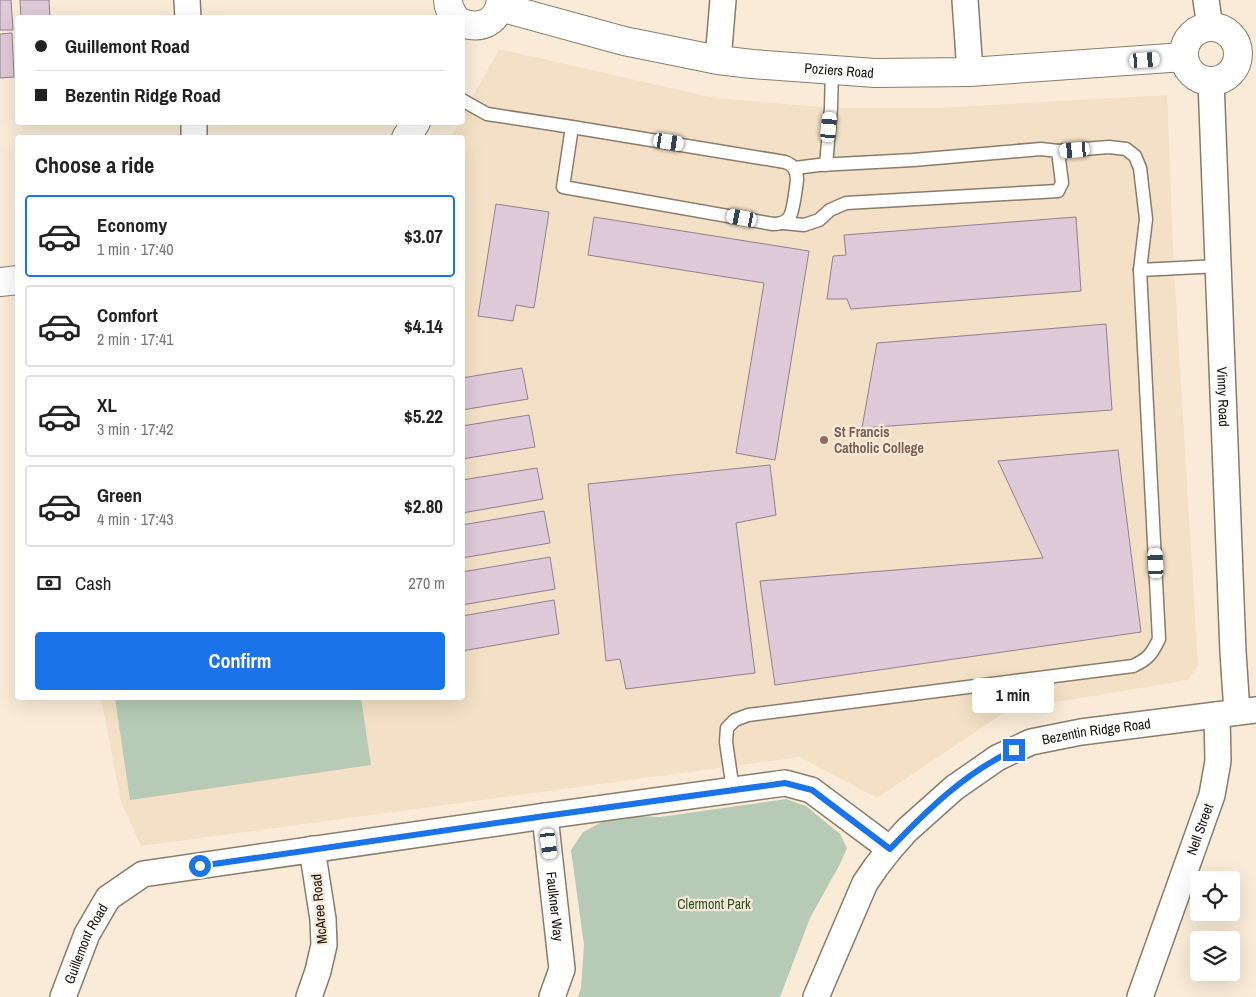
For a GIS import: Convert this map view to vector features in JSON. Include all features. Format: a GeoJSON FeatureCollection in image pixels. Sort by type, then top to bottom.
{"type":"FeatureCollection","features":[{"type":"Feature","properties":{"kind":"street"},"geometry":{"type":"LineString","coordinates":[[187,0],[188,15]]}},
{"type":"Feature","properties":{"kind":"street"},"geometry":{"type":"LineString","coordinates":[[448,0],[452,15]]}},
{"type":"Feature","properties":{"kind":"street"},"geometry":{"type":"LineString","coordinates":[[718,60],[723,0]]}},
{"type":"Feature","properties":{"kind":"street"},"geometry":{"type":"LineString","coordinates":[[965,0],[970,72]]}},
{"type":"Feature","properties":{"kind":"street"},"geometry":{"type":"LineString","coordinates":[[1206,0],[1210,27]]}},
{"type":"Feature","properties":{"kind":"street"},"geometry":{"type":"LineString","coordinates":[[465,25],[478,26],[492,20],[501,4]]}},
{"type":"Feature","properties":{"kind":"street","name":"Poziers Road"},"geometry":{"type":"LineString","coordinates":[[501,4],[624,42],[718,60],[752,64],[875,73],[970,72],[1184,57]]}},
{"type":"Feature","properties":{"kind":"street"},"geometry":{"type":"LineString","coordinates":[[1210,27],[1227,33],[1234,39],[1237,47],[1247,56],[1236,64],[1226,76],[1220,80],[1211,81],[1196,77],[1186,65],[1184,57],[1188,40],[1202,29],[1210,27]]}},
{"type":"Feature","properties":{"kind":"street","name":"Vinny Road"},"geometry":{"type":"LineString","coordinates":[[1211,81],[1237,712]]}},
{"type":"Feature","properties":{"kind":"street"},"geometry":{"type":"LineString","coordinates":[[0,282],[15,280]]}},
{"type":"Feature","properties":{"kind":"street","name":"Bezentin Ridge Road"},"geometry":{"type":"LineString","coordinates":[[816,997],[865,883],[876,867],[907,830],[954,788],[997,758],[1031,742],[1081,732],[1237,712]]}},
{"type":"Feature","properties":{"kind":"street","name":"Nell Street"},"geometry":{"type":"LineString","coordinates":[[1140,997],[1212,795],[1218,761],[1237,712]]}},
{"type":"Feature","properties":{"kind":"street","name":"Guillemont Road"},"geometry":{"type":"LineString","coordinates":[[63,997],[87,934],[108,898],[143,874],[785,783],[812,790],[890,849]]}},
{"type":"Feature","properties":{"kind":"street","name":"Faulkner Way"},"geometry":{"type":"LineString","coordinates":[[545,816],[562,969],[552,997]]}},
{"type":"Feature","properties":{"kind":"street","name":"McAree Road"},"geometry":{"type":"LineString","coordinates":[[309,997],[324,945],[323,919],[312,849]]}},
{"type":"Feature","properties":{"kind":"lane"},"geometry":{"type":"LineString","coordinates":[[826,164],[832,70]]}},
{"type":"Feature","properties":{"kind":"lane"},"geometry":{"type":"LineString","coordinates":[[465,102],[487,114],[791,164],[795,168],[797,180],[790,216],[783,223]]}},
{"type":"Feature","properties":{"kind":"lane"},"geometry":{"type":"LineString","coordinates":[[572,127],[564,187],[773,224],[804,225],[819,220],[830,210],[846,203],[1058,191],[1062,182],[1058,151]]}},
{"type":"Feature","properties":{"kind":"lane"},"geometry":{"type":"LineString","coordinates":[[733,790],[726,742],[727,728],[735,720],[748,715],[1133,666],[1144,661],[1153,653],[1160,639],[1140,270],[1146,219],[1140,168],[1135,156],[1126,149],[1109,147],[1058,151],[1042,149],[913,160],[826,164],[795,168]]}},
{"type":"Feature","properties":{"kind":"lane"},"geometry":{"type":"LineString","coordinates":[[1140,270],[1218,266]]}},
{"type":"Feature","properties":{"kind":"shaded area","name":"St Francis Catholic College"},"geometry":{"type":"Polygon","coordinates":[[[499,49],[715,98],[831,108],[939,108],[1167,95],[1174,268],[1198,666],[1188,680],[1008,710],[877,798],[800,757],[141,846],[121,802],[101,700],[465,700],[465,135],[452,135],[458,125],[465,125],[465,111],[499,49]]]}},
{"type":"Feature","properties":{"kind":"green space"},"geometry":{"type":"Polygon","coordinates":[[[115,700],[361,700],[371,765],[130,800],[115,700]]]}},
{"type":"Feature","properties":{"kind":"green space","name":"Clermont Park"},"geometry":{"type":"Polygon","coordinates":[[[786,799],[806,806],[840,834],[847,848],[810,918],[780,997],[578,997],[581,988],[584,945],[571,850],[583,832],[602,822],[637,816],[660,817],[786,799]]]}},
{"type":"Feature","properties":{"kind":"building"},"geometry":{"type":"Polygon","coordinates":[[[0,0],[11,0],[13,30],[0,30],[0,0]]]}},
{"type":"Feature","properties":{"kind":"building"},"geometry":{"type":"Polygon","coordinates":[[[20,0],[49,0],[50,15],[21,15],[20,0]]]}},
{"type":"Feature","properties":{"kind":"building"},"geometry":{"type":"Polygon","coordinates":[[[12,33],[14,77],[0,78],[0,34],[12,33]]]}},
{"type":"Feature","properties":{"kind":"building"},"geometry":{"type":"Polygon","coordinates":[[[496,204],[549,212],[534,308],[516,305],[513,321],[478,316],[496,204]]]}},
{"type":"Feature","properties":{"kind":"building"},"geometry":{"type":"Polygon","coordinates":[[[594,217],[809,251],[775,460],[736,453],[764,283],[588,255],[594,217]]]}},
{"type":"Feature","properties":{"kind":"building"},"geometry":{"type":"Polygon","coordinates":[[[1076,217],[1081,291],[851,309],[847,299],[827,299],[833,256],[846,255],[844,235],[1076,217]]]}},
{"type":"Feature","properties":{"kind":"building"},"geometry":{"type":"Polygon","coordinates":[[[1106,324],[1112,410],[862,428],[877,343],[1106,324]]]}},
{"type":"Feature","properties":{"kind":"building"},"geometry":{"type":"Polygon","coordinates":[[[522,368],[528,399],[465,410],[465,378],[522,368]]]}},
{"type":"Feature","properties":{"kind":"building"},"geometry":{"type":"Polygon","coordinates":[[[529,415],[535,447],[465,459],[465,426],[529,415]]]}},
{"type":"Feature","properties":{"kind":"building"},"geometry":{"type":"Polygon","coordinates":[[[1118,450],[1141,632],[775,685],[760,581],[1043,558],[998,461],[1118,450]]]}},
{"type":"Feature","properties":{"kind":"building"},"geometry":{"type":"Polygon","coordinates":[[[770,465],[776,515],[736,523],[755,673],[626,689],[620,659],[606,661],[588,484],[770,465]]]}},
{"type":"Feature","properties":{"kind":"building"},"geometry":{"type":"Polygon","coordinates":[[[537,468],[543,499],[465,512],[465,480],[537,468]]]}},
{"type":"Feature","properties":{"kind":"building"},"geometry":{"type":"Polygon","coordinates":[[[544,511],[550,543],[465,557],[465,524],[544,511]]]}},
{"type":"Feature","properties":{"kind":"building"},"geometry":{"type":"Polygon","coordinates":[[[550,557],[555,589],[465,604],[465,571],[550,557]]]}},
{"type":"Feature","properties":{"kind":"building"},"geometry":{"type":"Polygon","coordinates":[[[554,600],[559,634],[465,650],[465,615],[554,600]]]}},
{"type":"Feature","properties":{"kind":"place","name":"St Francis Catholic College"},"geometry":{"type":"Point","coordinates":[824,440]}},
{"type":"Feature","properties":{"kind":"route"},"geometry":{"type":"LineString","coordinates":[[200,866],[785,783],[812,790],[890,849],[907,830],[954,788],[997,758],[1014,750]]}}]}
